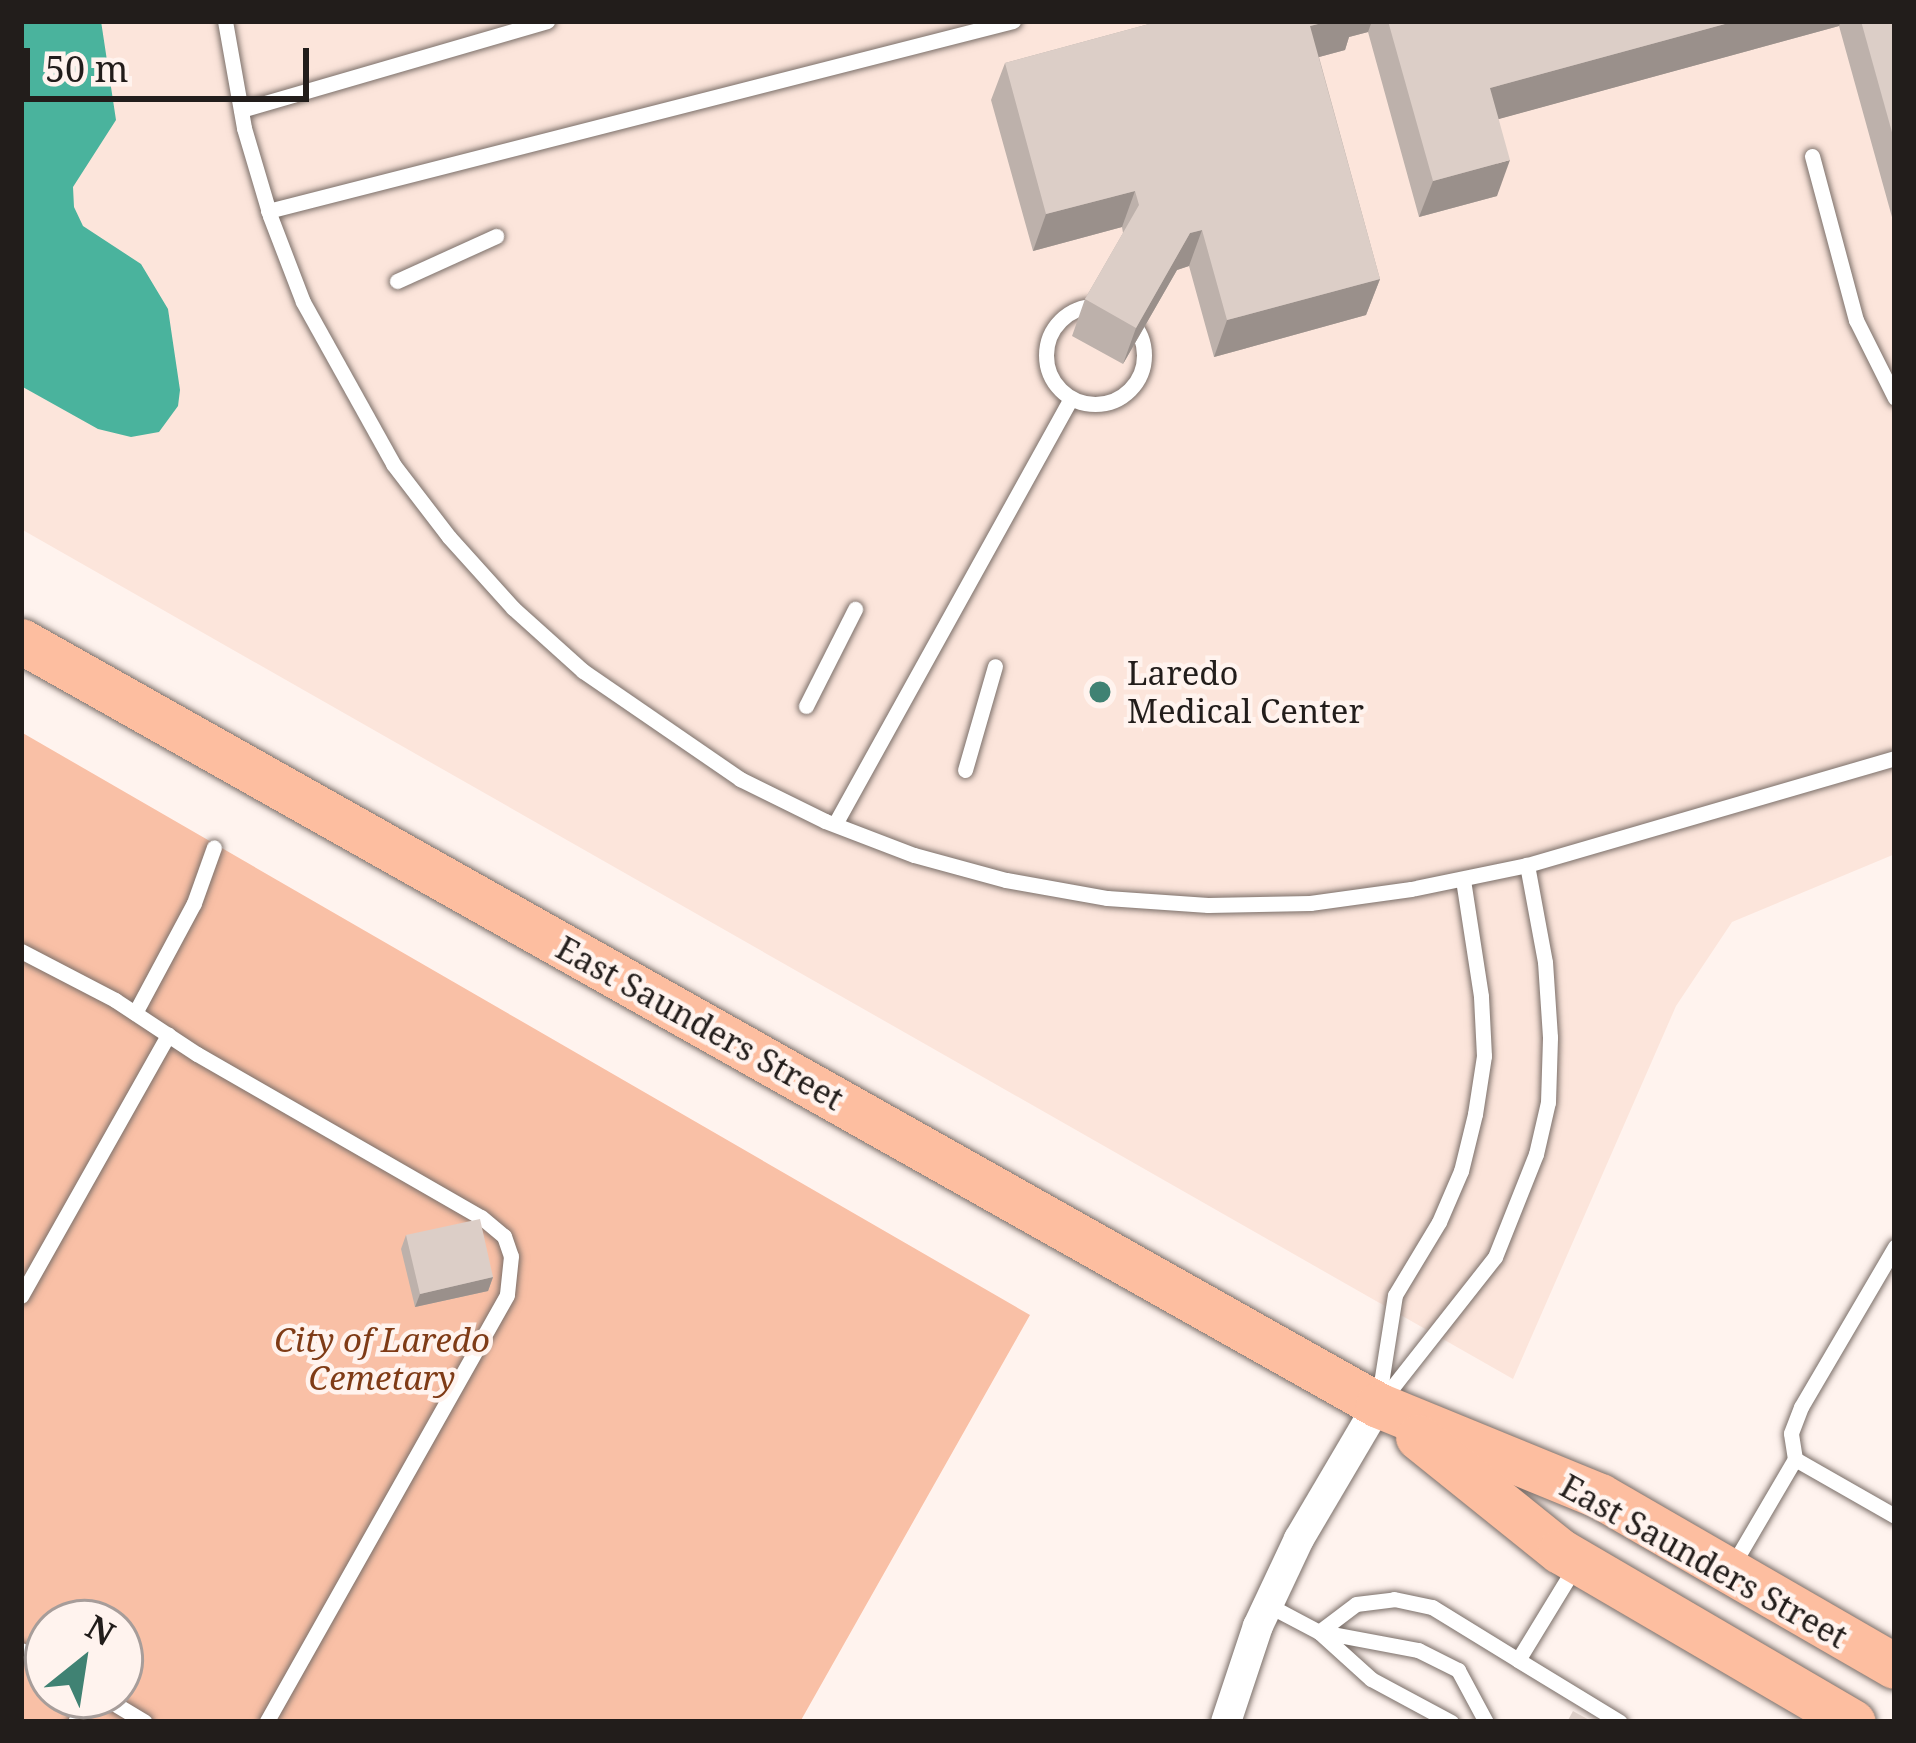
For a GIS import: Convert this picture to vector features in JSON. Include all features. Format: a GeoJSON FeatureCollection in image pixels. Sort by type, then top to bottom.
{"type":"FeatureCollection","features":[{"type":"Feature","properties":{"kind":"main road","name":"East Saunders Street"},"geometry":{"type":"LineString","coordinates":[[21,641],[1378,1405],[1600,1496],[1895,1666]]}},
{"type":"Feature","properties":{"kind":"main road","name":"East Saunders Street"},"geometry":{"type":"LineString","coordinates":[[1378,1405],[1578,1562],[1853,1722]]}},
{"type":"Feature","properties":{"kind":"street"},"geometry":{"type":"LineString","coordinates":[[1226,1722],[1268,1605],[1299,1539],[1378,1405]]}},
{"type":"Feature","properties":{"kind":"lane"},"geometry":{"type":"LineString","coordinates":[[225,21],[241,110],[268,211],[303,302],[381,444],[449,537],[513,608],[583,671],[659,728],[740,778],[835,824],[914,855],[1006,880],[1107,898],[1208,905],[1310,903],[1463,880],[1527,865],[1895,758]]}},
{"type":"Feature","properties":{"kind":"lane"},"geometry":{"type":"LineString","coordinates":[[241,110],[547,21]]}},
{"type":"Feature","properties":{"kind":"lane"},"geometry":{"type":"LineString","coordinates":[[268,211],[1013,21]]}},
{"type":"Feature","properties":{"kind":"lane"},"geometry":{"type":"LineString","coordinates":[[1812,156],[1856,320],[1895,398]]}},
{"type":"Feature","properties":{"kind":"lane"},"geometry":{"type":"LineString","coordinates":[[398,281],[496,236]]}},
{"type":"Feature","properties":{"kind":"lane"},"geometry":{"type":"LineString","coordinates":[[1104,307],[1118,312],[1141,337],[1142,371],[1121,397],[1105,404],[1072,399],[1051,376],[1046,346],[1051,332],[1073,311],[1104,307]]}},
{"type":"Feature","properties":{"kind":"lane"},"geometry":{"type":"LineString","coordinates":[[835,824],[1072,399]]}},
{"type":"Feature","properties":{"kind":"lane"},"geometry":{"type":"LineString","coordinates":[[806,706],[855,609]]}},
{"type":"Feature","properties":{"kind":"lane"},"geometry":{"type":"LineString","coordinates":[[965,770],[995,666]]}},
{"type":"Feature","properties":{"kind":"lane"},"geometry":{"type":"LineString","coordinates":[[134,1013],[174,945],[214,847]]}},
{"type":"Feature","properties":{"kind":"lane"},"geometry":{"type":"LineString","coordinates":[[1378,1405],[1495,1257],[1536,1154],[1548,1102],[1550,1037],[1545,962],[1527,865]]}},
{"type":"Feature","properties":{"kind":"lane"},"geometry":{"type":"LineString","coordinates":[[1378,1405],[1395,1295],[1439,1222],[1461,1171],[1475,1114],[1484,1056],[1482,1016],[1463,880]]}},
{"type":"Feature","properties":{"kind":"lane"},"geometry":{"type":"LineString","coordinates":[[21,951],[482,1216],[504,1236],[511,1256],[507,1294],[266,1722]]}},
{"type":"Feature","properties":{"kind":"lane"},"geometry":{"type":"LineString","coordinates":[[21,1296],[168,1035]]}},
{"type":"Feature","properties":{"kind":"lane"},"geometry":{"type":"LineString","coordinates":[[1730,1571],[1795,1459],[1791,1433],[1801,1407],[1894,1252]]}},
{"type":"Feature","properties":{"kind":"lane"},"geometry":{"type":"LineString","coordinates":[[1795,1459],[1895,1516]]}},
{"type":"Feature","properties":{"kind":"lane"},"geometry":{"type":"LineString","coordinates":[[1518,1660],[1578,1562]]}},
{"type":"Feature","properties":{"kind":"lane"},"geometry":{"type":"LineString","coordinates":[[1319,1632],[1356,1604],[1394,1599],[1432,1607],[1620,1722]]}},
{"type":"Feature","properties":{"kind":"lane"},"geometry":{"type":"LineString","coordinates":[[1268,1605],[1319,1632],[1371,1678],[1451,1722]]}},
{"type":"Feature","properties":{"kind":"lane"},"geometry":{"type":"LineString","coordinates":[[1319,1632],[1418,1650],[1457,1670],[1486,1722]]}},
{"type":"Feature","properties":{"kind":"shaded area","name":"Laredo Medical Center"},"geometry":{"type":"Polygon","coordinates":[[[21,21],[1895,21],[1895,854],[1732,922],[1676,1006],[1513,1379],[21,529],[21,21]]]}},
{"type":"Feature","properties":{"kind":"shaded area"},"geometry":{"type":"Polygon","coordinates":[[[21,21],[101,21],[116,120],[73,187],[74,207],[83,226],[141,264],[168,309],[180,390],[178,406],[159,432],[131,437],[98,429],[21,386],[21,21]]]}},
{"type":"Feature","properties":{"kind":"green space","name":"City of Laredo Cemetary"},"geometry":{"type":"Polygon","coordinates":[[[21,732],[1030,1315],[800,1722],[21,1722],[21,732]]]}},
{"type":"Feature","properties":{"kind":"building"},"geometry":{"type":"Polygon","coordinates":[[[1160,21],[1330,21],[1310,26],[1380,279],[1227,320],[1202,230],[1190,233],[1136,328],[1085,299],[1139,205],[1135,191],[1046,214],[1005,63],[1160,21]]]}},
{"type":"Feature","properties":{"kind":"building"},"geometry":{"type":"Polygon","coordinates":[[[1388,21],[1736,21],[1490,88],[1510,160],[1433,181],[1388,21]]]}},
{"type":"Feature","properties":{"kind":"building"},"geometry":{"type":"Polygon","coordinates":[[[1861,21],[1895,21],[1895,143],[1861,21]]]}},
{"type":"Feature","properties":{"kind":"building"},"geometry":{"type":"Polygon","coordinates":[[[480,1219],[493,1277],[420,1294],[406,1235],[480,1219]]]}},
{"type":"Feature","properties":{"kind":"building"},"geometry":{"type":"Polygon","coordinates":[[[1573,1711],[1593,1722],[1567,1722],[1573,1711]]]}},
{"type":"Feature","properties":{"kind":"place","name":"Laredo Medical Center"},"geometry":{"type":"Point","coordinates":[1100,692]}}]}
